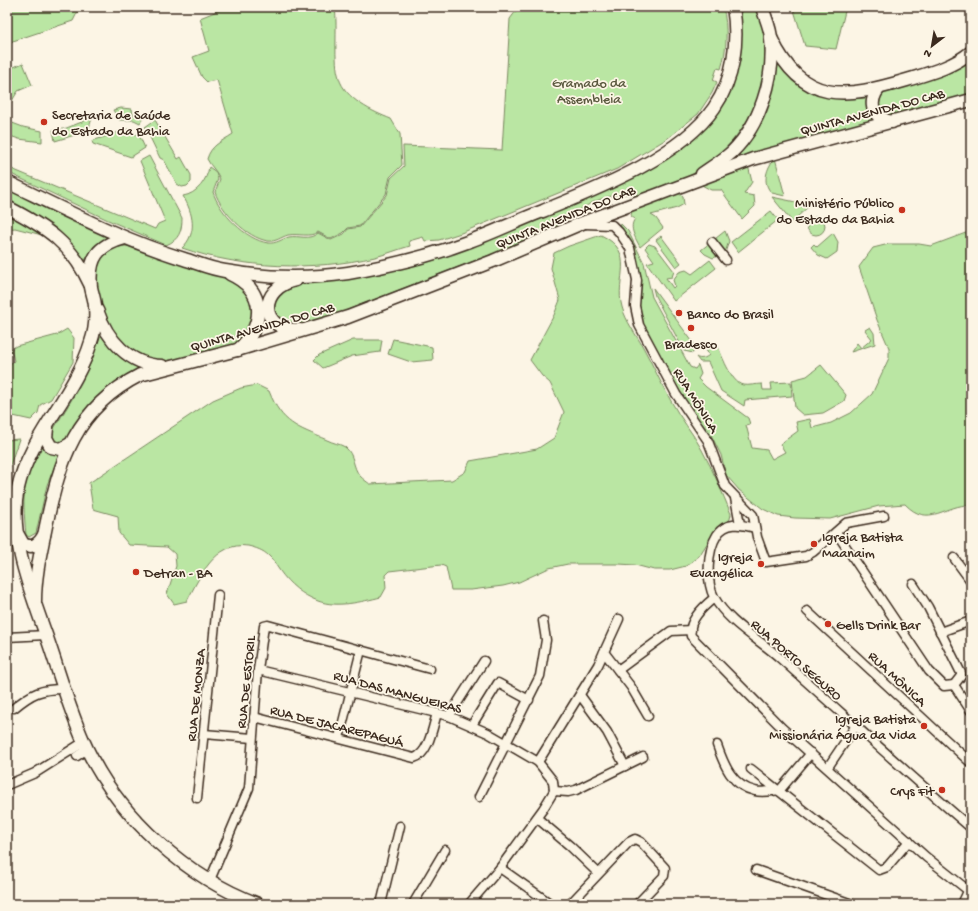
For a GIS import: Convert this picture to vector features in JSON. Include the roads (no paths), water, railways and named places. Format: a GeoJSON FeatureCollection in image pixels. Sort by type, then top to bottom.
{"type":"FeatureCollection","features":[{"type":"Feature","properties":{"kind":"main road","name":"QUINTA AVENIDA DO CAB"},"geometry":{"type":"LineString","coordinates":[[7,182],[126,238],[158,251],[223,271],[285,277],[308,276],[346,273],[402,262],[469,241],[586,193],[651,161],[672,147],[701,123],[714,107],[722,92],[735,55],[736,41],[733,7]]}},
{"type":"Feature","properties":{"kind":"main road"},"geometry":{"type":"LineString","coordinates":[[762,7],[772,38],[789,68],[800,78],[814,86],[831,92],[845,94],[879,88],[933,72],[956,62],[971,52]]}},
{"type":"Feature","properties":{"kind":"main road"},"geometry":{"type":"LineString","coordinates":[[683,186],[732,152],[753,124],[769,77],[772,38]]}},
{"type":"Feature","properties":{"kind":"main road"},"geometry":{"type":"LineString","coordinates":[[879,88],[872,101],[873,109],[878,117],[892,122]]}},
{"type":"Feature","properties":{"kind":"main road","name":"QUINTA AVENIDA DO CAB"},"geometry":{"type":"LineString","coordinates":[[35,601],[36,579],[44,534],[59,469],[70,444],[88,415],[106,396],[140,375],[309,330],[373,308],[582,223],[753,159],[971,100]]}},
{"type":"Feature","properties":{"kind":"main road"},"geometry":{"type":"LineString","coordinates":[[7,207],[43,226],[62,242],[78,262],[91,287]]}},
{"type":"Feature","properties":{"kind":"main road"},"geometry":{"type":"LineString","coordinates":[[126,238],[110,242],[102,248],[96,256],[91,269],[91,287],[95,306],[109,335],[125,353],[148,364],[171,366]]}},
{"type":"Feature","properties":{"kind":"main road"},"geometry":{"type":"LineString","coordinates":[[223,271],[237,277],[252,290],[256,298],[258,309],[254,330],[237,350]]}},
{"type":"Feature","properties":{"kind":"main road"},"geometry":{"type":"LineString","coordinates":[[308,276],[291,280],[279,286],[274,291],[268,304],[270,318],[281,328],[289,330],[309,330]]}},
{"type":"Feature","properties":{"kind":"main road"},"geometry":{"type":"LineString","coordinates":[[95,306],[92,340],[86,359],[29,458],[18,486],[17,533],[25,571],[64,689],[86,746],[109,786],[142,825],[174,855],[210,880],[262,902]]}},
{"type":"Feature","properties":{"kind":"main road"},"geometry":{"type":"LineString","coordinates":[[47,427],[46,438],[51,447],[61,449],[70,444]]}},
{"type":"Feature","properties":{"kind":"main road"},"geometry":{"type":"LineString","coordinates":[[17,533],[23,544],[31,546],[39,543],[44,534]]}},
{"type":"Feature","properties":{"kind":"street","name":"RUA MÔNICA"},"geometry":{"type":"LineString","coordinates":[[582,223],[612,225],[625,239],[633,257],[637,280],[635,306],[639,325],[680,400],[708,441],[721,478],[735,498],[753,515],[755,528],[766,562],[806,556],[813,552],[836,532]]}},
{"type":"Feature","properties":{"kind":"street"},"geometry":{"type":"LineString","coordinates":[[712,242],[726,260]]}},
{"type":"Feature","properties":{"kind":"street"},"geometry":{"type":"LineString","coordinates":[[735,498],[740,524]]}},
{"type":"Feature","properties":{"kind":"street"},"geometry":{"type":"LineString","coordinates":[[884,516],[846,523],[836,532],[929,671],[944,686],[954,685],[962,676],[961,672],[928,607],[913,584]]}},
{"type":"Feature","properties":{"kind":"street"},"geometry":{"type":"LineString","coordinates":[[755,528],[740,524],[722,529],[718,534],[712,546],[710,576],[714,598],[700,610],[691,630],[691,636],[754,701],[909,841],[970,888],[962,904]]}},
{"type":"Feature","properties":{"kind":"street"},"geometry":{"type":"LineString","coordinates":[[954,558],[971,582]]}},
{"type":"Feature","properties":{"kind":"street","name":"RUA DE MONZA"},"geometry":{"type":"LineString","coordinates":[[198,798],[218,595]]}},
{"type":"Feature","properties":{"kind":"street","name":"RUA PORTO SEGURO"},"geometry":{"type":"LineString","coordinates":[[714,598],[736,623],[784,662],[855,727],[971,828]]}},
{"type":"Feature","properties":{"kind":"street","name":"RUA MÔNICA"},"geometry":{"type":"LineString","coordinates":[[806,612],[971,763]]}},
{"type":"Feature","properties":{"kind":"street"},"geometry":{"type":"LineString","coordinates":[[538,762],[580,695],[604,652],[619,619]]}},
{"type":"Feature","properties":{"kind":"street"},"geometry":{"type":"LineString","coordinates":[[479,797],[529,700],[542,670],[546,640],[543,621]]}},
{"type":"Feature","properties":{"kind":"street"},"geometry":{"type":"LineString","coordinates":[[940,632],[971,621]]}},
{"type":"Feature","properties":{"kind":"street","name":"RUA DE ESTORIL"},"geometry":{"type":"LineString","coordinates":[[210,880],[249,788],[251,778],[252,738],[263,628],[268,625],[430,669]]}},
{"type":"Feature","properties":{"kind":"street"},"geometry":{"type":"LineString","coordinates":[[618,670],[671,631],[691,630]]}},
{"type":"Feature","properties":{"kind":"street"},"geometry":{"type":"LineString","coordinates":[[7,637],[46,635]]}},
{"type":"Feature","properties":{"kind":"street"},"geometry":{"type":"LineString","coordinates":[[339,738],[361,650]]}},
{"type":"Feature","properties":{"kind":"street"},"geometry":{"type":"LineString","coordinates":[[604,652],[618,670],[648,716]]}},
{"type":"Feature","properties":{"kind":"street"},"geometry":{"type":"LineString","coordinates":[[449,716],[484,661]]}},
{"type":"Feature","properties":{"kind":"street","name":"RUA DAS MANGUEIRAS"},"geometry":{"type":"LineString","coordinates":[[258,670],[351,691],[449,716],[472,725],[538,762],[554,781],[554,791]]}},
{"type":"Feature","properties":{"kind":"street"},"geometry":{"type":"LineString","coordinates":[[472,725],[498,683],[529,700]]}},
{"type":"Feature","properties":{"kind":"street"},"geometry":{"type":"LineString","coordinates":[[954,685],[971,711]]}},
{"type":"Feature","properties":{"kind":"street"},"geometry":{"type":"LineString","coordinates":[[14,708],[25,699],[40,691],[64,689]]}},
{"type":"Feature","properties":{"kind":"street"},"geometry":{"type":"LineString","coordinates":[[580,695],[607,732],[625,766]]}},
{"type":"Feature","properties":{"kind":"street","name":"RUA DE JACAREPAGUÁ"},"geometry":{"type":"LineString","coordinates":[[254,717],[414,758],[422,754],[424,751],[437,713]]}},
{"type":"Feature","properties":{"kind":"street"},"geometry":{"type":"LineString","coordinates":[[828,767],[855,727]]}},
{"type":"Feature","properties":{"kind":"street"},"geometry":{"type":"LineString","coordinates":[[204,734],[252,738]]}},
{"type":"Feature","properties":{"kind":"street"},"geometry":{"type":"LineString","coordinates":[[718,745],[725,766],[733,779],[741,785],[755,791],[780,790],[812,753]]}},
{"type":"Feature","properties":{"kind":"street"},"geometry":{"type":"LineString","coordinates":[[77,756],[86,746]]}},
{"type":"Feature","properties":{"kind":"street"},"geometry":{"type":"LineString","coordinates":[[7,785],[35,773],[86,746]]}},
{"type":"Feature","properties":{"kind":"street"},"geometry":{"type":"LineString","coordinates":[[468,904],[500,868],[554,791],[568,792],[576,790],[643,757]]}},
{"type":"Feature","properties":{"kind":"street"},"geometry":{"type":"LineString","coordinates":[[751,769],[780,790],[879,870],[887,867],[909,841]]}},
{"type":"Feature","properties":{"kind":"street"},"geometry":{"type":"LineString","coordinates":[[536,818],[570,846],[598,873]]}},
{"type":"Feature","properties":{"kind":"street"},"geometry":{"type":"LineString","coordinates":[[381,904],[400,826]]}},
{"type":"Feature","properties":{"kind":"street"},"geometry":{"type":"LineString","coordinates":[[570,904],[629,842],[635,839],[641,842],[665,868],[664,876],[637,904]]}},
{"type":"Feature","properties":{"kind":"street"},"geometry":{"type":"LineString","coordinates":[[413,904],[445,850]]}},
{"type":"Feature","properties":{"kind":"street"},"geometry":{"type":"LineString","coordinates":[[500,868],[551,904]]}},
{"type":"Feature","properties":{"kind":"street"},"geometry":{"type":"LineString","coordinates":[[756,870],[852,904]]}},
{"type":"Feature","properties":{"kind":"place","name":"Secretaria de Saúde do Estado da Bahia"},"geometry":{"type":"Point","coordinates":[44,122]}},
{"type":"Feature","properties":{"kind":"place","name":"Ministério Público do Estado da Bahia"},"geometry":{"type":"Point","coordinates":[902,210]}},
{"type":"Feature","properties":{"kind":"place","name":"Banco do Brasil"},"geometry":{"type":"Point","coordinates":[679,313]}},
{"type":"Feature","properties":{"kind":"place","name":"Bradesco"},"geometry":{"type":"Point","coordinates":[691,328]}},
{"type":"Feature","properties":{"kind":"place","name":"Igreja Batista Maanaim"},"geometry":{"type":"Point","coordinates":[814,544]}},
{"type":"Feature","properties":{"kind":"place","name":"Igreja Evangélica"},"geometry":{"type":"Point","coordinates":[761,564]}},
{"type":"Feature","properties":{"kind":"place","name":"Detran - BA"},"geometry":{"type":"Point","coordinates":[136,572]}},
{"type":"Feature","properties":{"kind":"place","name":"Gells Drink Bar"},"geometry":{"type":"Point","coordinates":[828,624]}},
{"type":"Feature","properties":{"kind":"place","name":"Igreja Batista Missionária Água da Vida"},"geometry":{"type":"Point","coordinates":[924,726]}},
{"type":"Feature","properties":{"kind":"place","name":"Crys Fit"},"geometry":{"type":"Point","coordinates":[942,790]}},
{"type":"Feature","properties":{"kind":"park label","name":"Gramado da Assembleia"},"geometry":{"type":"Point","coordinates":[589,90]}}]}
